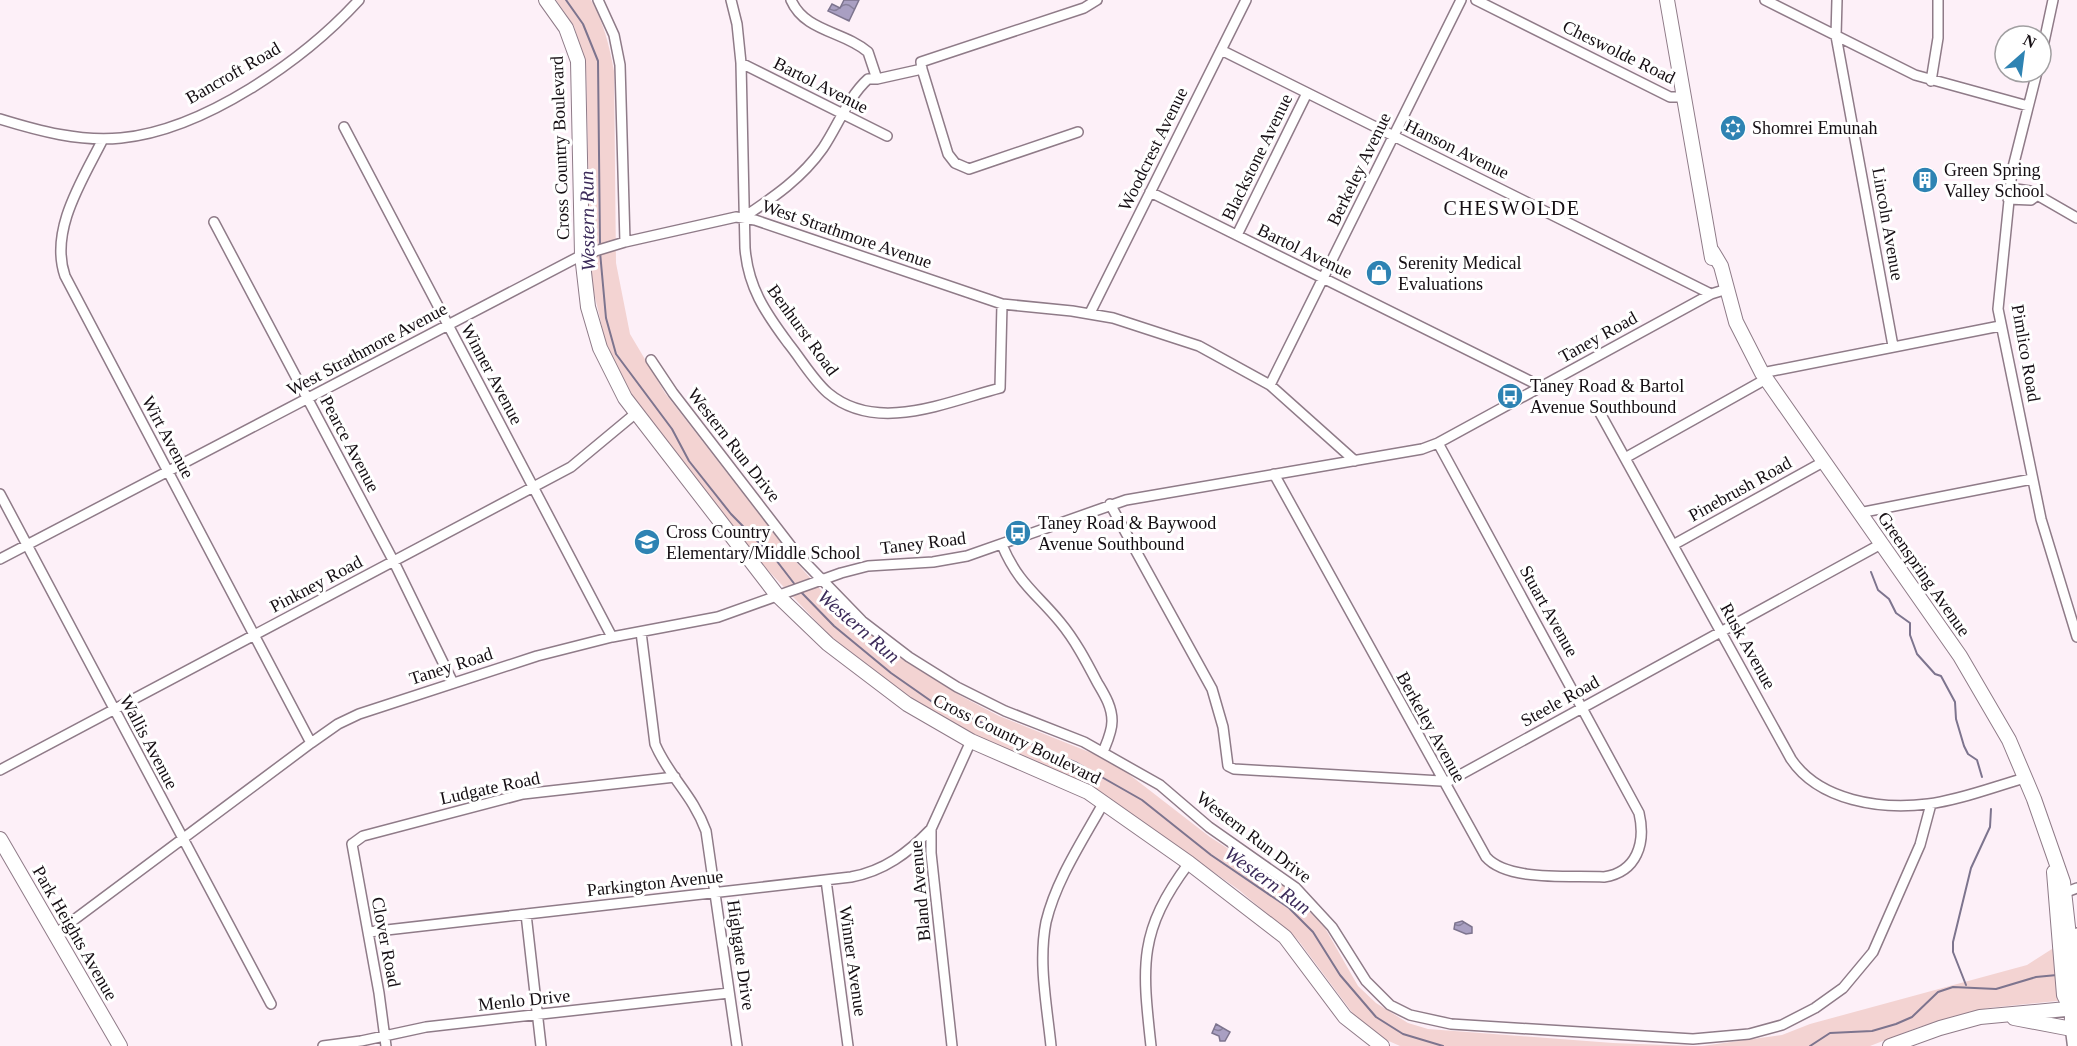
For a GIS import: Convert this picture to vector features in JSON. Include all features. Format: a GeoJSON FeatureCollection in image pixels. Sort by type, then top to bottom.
{"type":"FeatureCollection","features":[{"type":"Feature","properties":{"kind":"main road","name":"Cross Country Boulevard"},"geometry":{"type":"LineString","coordinates":[[546,0],[566,28],[578,61],[588,253],[586,300],[596,337],[611,373],[636,413],[783,593],[828,644],[882,688],[971,741],[1071,784],[1104,802],[1189,863],[1285,937],[1345,1017],[1382,1046]]}},
{"type":"Feature","properties":{"kind":"main road","name":"Greenspring Avenue"},"geometry":{"type":"LineString","coordinates":[[1667,0],[1712,251],[1721,266],[1719,292],[1764,376],[1976,680],[2025,778],[2066,892],[2069,962],[2068,982],[2064,995],[2074,1009],[2075,1030]]}},
{"type":"Feature","properties":{"kind":"main road","name":"Park Heights Avenue"},"geometry":{"type":"LineString","coordinates":[[0,839],[120,1046]]}},
{"type":"Feature","properties":{"kind":"main road"},"geometry":{"type":"LineString","coordinates":[[1890,1046],[1940,1028],[1997,1015],[2074,1009]]}},
{"type":"Feature","properties":{"kind":"main road"},"geometry":{"type":"LineString","coordinates":[[1997,1015],[2075,1030]]}},
{"type":"Feature","properties":{"kind":"street","name":"Bancroft Road"},"geometry":{"type":"LineString","coordinates":[[0,119],[51,134],[103,139],[141,135],[160,129],[229,99],[275,71],[314,42],[359,0]]}},
{"type":"Feature","properties":{"kind":"street"},"geometry":{"type":"LineString","coordinates":[[598,0],[614,35],[620,65],[625,242]]}},
{"type":"Feature","properties":{"kind":"street","name":"Benhurst Road"},"geometry":{"type":"LineString","coordinates":[[731,0],[737,24],[741,63],[746,262],[757,298],[819,383],[836,399],[867,412],[890,414],[1000,388],[1002,304]]}},
{"type":"Feature","properties":{"kind":"street"},"geometry":{"type":"LineString","coordinates":[[791,0],[797,11],[810,23],[868,52],[877,80]]}},
{"type":"Feature","properties":{"kind":"street"},"geometry":{"type":"LineString","coordinates":[[1078,132],[969,169],[956,163],[948,154],[921,62],[1084,8],[1097,0]]}},
{"type":"Feature","properties":{"kind":"street","name":"Woodcrest Avenue"},"geometry":{"type":"LineString","coordinates":[[1090,313],[1246,0]]}},
{"type":"Feature","properties":{"kind":"street","name":"Berkeley Avenue"},"geometry":{"type":"LineString","coordinates":[[1270,386],[1461,0]]}},
{"type":"Feature","properties":{"kind":"street","name":"Cheswolde Road"},"geometry":{"type":"LineString","coordinates":[[1476,0],[1670,97],[1684,97]]}},
{"type":"Feature","properties":{"kind":"street"},"geometry":{"type":"LineString","coordinates":[[1765,0],[1931,81],[2028,106]]}},
{"type":"Feature","properties":{"kind":"street","name":"Lincoln Avenue"},"geometry":{"type":"LineString","coordinates":[[1837,0],[1836,36],[1893,346]]}},
{"type":"Feature","properties":{"kind":"street"},"geometry":{"type":"LineString","coordinates":[[1931,81],[1938,38],[1938,0]]}},
{"type":"Feature","properties":{"kind":"street"},"geometry":{"type":"LineString","coordinates":[[2048,24],[2053,0]]}},
{"type":"Feature","properties":{"kind":"street","name":"Hanson Avenue"},"geometry":{"type":"LineString","coordinates":[[1221,50],[1719,292]]}},
{"type":"Feature","properties":{"kind":"street","name":"Bartol Avenue"},"geometry":{"type":"LineString","coordinates":[[741,63],[887,136]]}},
{"type":"Feature","properties":{"kind":"street"},"geometry":{"type":"LineString","coordinates":[[744,217],[803,174],[822,150],[861,85],[868,79],[877,80],[922,69]]}},
{"type":"Feature","properties":{"kind":"street","name":"Pimlico Road"},"geometry":{"type":"LineString","coordinates":[[2034,84],[2009,188],[1998,291],[2000,326],[2032,479],[2054,567],[2077,637]]}},
{"type":"Feature","properties":{"kind":"street","name":"Blackstone Avenue"},"geometry":{"type":"LineString","coordinates":[[1237,235],[1307,93]]}},
{"type":"Feature","properties":{"kind":"street","name":"Winner Avenue"},"geometry":{"type":"LineString","coordinates":[[344,127],[612,637]]}},
{"type":"Feature","properties":{"kind":"street","name":"Wirt Avenue"},"geometry":{"type":"LineString","coordinates":[[103,139],[68,214],[60,244],[60,263],[311,743]]}},
{"type":"Feature","properties":{"kind":"street"},"geometry":{"type":"LineString","coordinates":[[2009,188],[2030,191],[2035,197],[2077,218]]}},
{"type":"Feature","properties":{"kind":"street","name":"Bartol Avenue"},"geometry":{"type":"LineString","coordinates":[[1150,192],[1542,387]]}},
{"type":"Feature","properties":{"kind":"street"},"geometry":{"type":"LineString","coordinates":[[2008,199],[2031,200],[2035,197]]}},
{"type":"Feature","properties":{"kind":"street","name":"West Strathmore Avenue"},"geometry":{"type":"LineString","coordinates":[[0,559],[588,253],[614,244],[728,218],[744,217],[1002,304],[1090,313],[1141,326],[1199,346],[1270,386],[1355,461]]}},
{"type":"Feature","properties":{"kind":"street","name":"Pearce Avenue"},"geometry":{"type":"LineString","coordinates":[[214,222],[394,562],[453,683]]}},
{"type":"Feature","properties":{"kind":"street","name":"Taney Road"},"geometry":{"type":"LineString","coordinates":[[55,934],[347,718],[537,656],[612,637],[718,617],[819,579],[868,566],[949,560],[1002,545],[1110,504],[1414,451],[1438,443],[1719,292]]}},
{"type":"Feature","properties":{"kind":"street"},"geometry":{"type":"LineString","coordinates":[[1625,458],[1764,376],[1893,346],[2000,326]]}},
{"type":"Feature","properties":{"kind":"street","name":"Western Run Drive"},"geometry":{"type":"LineString","coordinates":[[651,360],[680,403],[797,554],[862,621],[936,674],[1005,711],[1103,752],[1160,785],[1209,827],[1296,888],[1332,927],[1366,981],[1401,1011],[1434,1023],[1694,1039],[1749,1034],[1797,1018],[1843,988],[1861,968],[1885,929],[1920,845],[1931,804]]}},
{"type":"Feature","properties":{"kind":"street","name":"Pinkney Road"},"geometry":{"type":"LineString","coordinates":[[0,770],[571,467],[636,413]]}},
{"type":"Feature","properties":{"kind":"street","name":"Rusk Avenue"},"geometry":{"type":"LineString","coordinates":[[1600,413],[1791,759],[1804,776],[1824,789],[1855,800],[1895,805],[1931,804],[2025,778]]}},
{"type":"Feature","properties":{"kind":"street","name":"Stuart Avenue"},"geometry":{"type":"LineString","coordinates":[[1438,443],[1639,813],[1642,834],[1632,862]]}},
{"type":"Feature","properties":{"kind":"street","name":"Pinebrush Road"},"geometry":{"type":"LineString","coordinates":[[1673,545],[1823,462]]}},
{"type":"Feature","properties":{"kind":"street","name":"Berkeley Avenue"},"geometry":{"type":"LineString","coordinates":[[1274,474],[1479,848],[1499,869],[1517,873],[1604,877],[1624,871],[1632,862]]}},
{"type":"Feature","properties":{"kind":"street"},"geometry":{"type":"LineString","coordinates":[[1859,513],[2032,479]]}},
{"type":"Feature","properties":{"kind":"street","name":"Wallis Avenue"},"geometry":{"type":"LineString","coordinates":[[0,494],[271,1004]]}},
{"type":"Feature","properties":{"kind":"street","name":"Steele Road"},"geometry":{"type":"LineString","coordinates":[[1110,504],[1212,689],[1223,727],[1227,766],[1441,781],[1449,781],[1881,544]]}},
{"type":"Feature","properties":{"kind":"street"},"geometry":{"type":"LineString","coordinates":[[1002,545],[1022,583],[1053,614],[1075,643],[1107,700],[1112,721],[1103,752]]}},
{"type":"Feature","properties":{"kind":"street","name":"Highgate Drive"},"geometry":{"type":"LineString","coordinates":[[641,632],[652,736],[662,759],[693,802],[706,831],[736,1046]]}},
{"type":"Feature","properties":{"kind":"street","name":"Bland Avenue"},"geometry":{"type":"LineString","coordinates":[[952,1046],[931,853],[931,829],[971,741]]}},
{"type":"Feature","properties":{"kind":"street","name":"Ludgate Road"},"geometry":{"type":"LineString","coordinates":[[348,842],[507,797],[675,777]]}},
{"type":"Feature","properties":{"kind":"street"},"geometry":{"type":"LineString","coordinates":[[1052,1046],[1043,971],[1046,923],[1056,891],[1104,802]]}},
{"type":"Feature","properties":{"kind":"street","name":"Parkington Avenue"},"geometry":{"type":"LineString","coordinates":[[369,932],[863,875],[882,867],[915,846],[931,829]]}},
{"type":"Feature","properties":{"kind":"street","name":"Clover Road"},"geometry":{"type":"LineString","coordinates":[[348,842],[369,932],[386,1046]]}},
{"type":"Feature","properties":{"kind":"street"},"geometry":{"type":"LineString","coordinates":[[1151,1046],[1145,987],[1146,949],[1162,902],[1189,863]]}},
{"type":"Feature","properties":{"kind":"street","name":"Winner Avenue"},"geometry":{"type":"LineString","coordinates":[[826,880],[848,1046]]}},
{"type":"Feature","properties":{"kind":"street"},"geometry":{"type":"LineString","coordinates":[[526,914],[541,1046]]}},
{"type":"Feature","properties":{"kind":"street"},"geometry":{"type":"LineString","coordinates":[[2069,962],[2077,933]]}},
{"type":"Feature","properties":{"kind":"street","name":"Menlo Drive"},"geometry":{"type":"LineString","coordinates":[[323,1046],[426,1027],[729,993]]}},
{"type":"Feature","properties":{"kind":"street"},"geometry":{"type":"LineString","coordinates":[[2074,1046],[2075,1030]]}},
{"type":"Feature","properties":{"kind":"shaded area"},"geometry":{"type":"Polygon","coordinates":[[[556,0],[591,0],[603,26],[610,52],[614,71],[616,263],[630,334],[665,393],[796,562],[828,598],[892,653],[961,696],[999,716],[1094,754],[1126,772],[1210,837],[1288,889],[1325,928],[1358,986],[1376,1003],[1408,1023],[1428,1029],[1613,1043],[1693,1046],[1400,1046],[1375,1035],[1357,1019],[1298,940],[1239,890],[1091,786],[974,736],[894,687],[828,634],[764,566],[632,397],[606,344],[591,280],[586,66],[574,26],[556,0]]]}},
{"type":"Feature","properties":{"kind":"shaded area"},"geometry":{"type":"Polygon","coordinates":[[[2077,933],[2077,999],[1988,1008],[1919,1027],[1870,1046],[1702,1046],[1782,1035],[1810,1024],[2027,965],[2077,933]]]}},
{"type":"Feature","properties":{"kind":"water"},"geometry":{"type":"Polygon","coordinates":[[[844,0],[859,0],[849,21],[828,11],[832,4],[840,8],[844,0]]]}},
{"type":"Feature","properties":{"kind":"water"},"geometry":{"type":"Polygon","coordinates":[[[1462,921],[1472,927],[1472,933],[1466,934],[1454,929],[1455,923],[1462,921]]]}},
{"type":"Feature","properties":{"kind":"water"},"geometry":{"type":"Polygon","coordinates":[[[1216,1024],[1230,1032],[1225,1041],[1220,1041],[1219,1036],[1212,1033],[1216,1024]]]}},
{"type":"Feature","properties":{"kind":"waterway","name":"Western Run"},"geometry":{"type":"LineString","coordinates":[[566,0],[583,24],[598,61],[600,246]]}},
{"type":"Feature","properties":{"kind":"waterway","name":"Western Run"},"geometry":{"type":"LineString","coordinates":[[600,252],[606,318],[616,354],[672,429],[689,461],[731,514],[776,560],[796,586]]}},
{"type":"Feature","properties":{"kind":"waterway"},"geometry":{"type":"LineString","coordinates":[[1871,572],[1878,590],[1889,599],[1896,613],[1910,623],[1910,635],[1917,654],[1935,674],[1941,676],[1955,702],[1956,719],[1964,746],[1968,754],[1977,760],[1982,777]]}},
{"type":"Feature","properties":{"kind":"waterway","name":"Western Run"},"geometry":{"type":"LineString","coordinates":[[800,591],[834,626],[891,673],[931,701],[1077,763],[1142,800],[1211,855],[1289,908],[1313,932],[1340,975],[1376,1017],[1403,1034],[1443,1046]]}},
{"type":"Feature","properties":{"kind":"waterway"},"geometry":{"type":"LineString","coordinates":[[1966,985],[1953,952],[1953,942],[1971,868],[1990,827],[1991,809]]}},
{"type":"Feature","properties":{"kind":"waterway","name":"Western Run"},"geometry":{"type":"LineString","coordinates":[[1810,1046],[1830,1033],[1872,1031],[1896,1024],[1912,1017],[1938,992],[1953,987],[1996,989],[2036,977],[2057,975]]}},
{"type":"Feature","properties":{"kind":"place","name":"Shomrei Emunah"},"geometry":{"type":"Point","coordinates":[1733,128]}},
{"type":"Feature","properties":{"kind":"place","name":"Green Spring Valley School"},"geometry":{"type":"Point","coordinates":[1925,180]}},
{"type":"Feature","properties":{"kind":"place","name":"Serenity Medical Evaluations"},"geometry":{"type":"Point","coordinates":[1379,273]}},
{"type":"Feature","properties":{"kind":"place","name":"Taney Road & Bartol Avenue Southbound"},"geometry":{"type":"Point","coordinates":[1510,396]}},
{"type":"Feature","properties":{"kind":"place","name":"Taney Road & Baywood Avenue Southbound"},"geometry":{"type":"Point","coordinates":[1018,533]}},
{"type":"Feature","properties":{"kind":"place","name":"Cross Country Elementary/Middle School"},"geometry":{"type":"Point","coordinates":[647,542]}},
{"type":"Feature","properties":{"kind":"district","name":"CHESWOLDE"},"geometry":{"type":"Point","coordinates":[1512,208]}}]}
